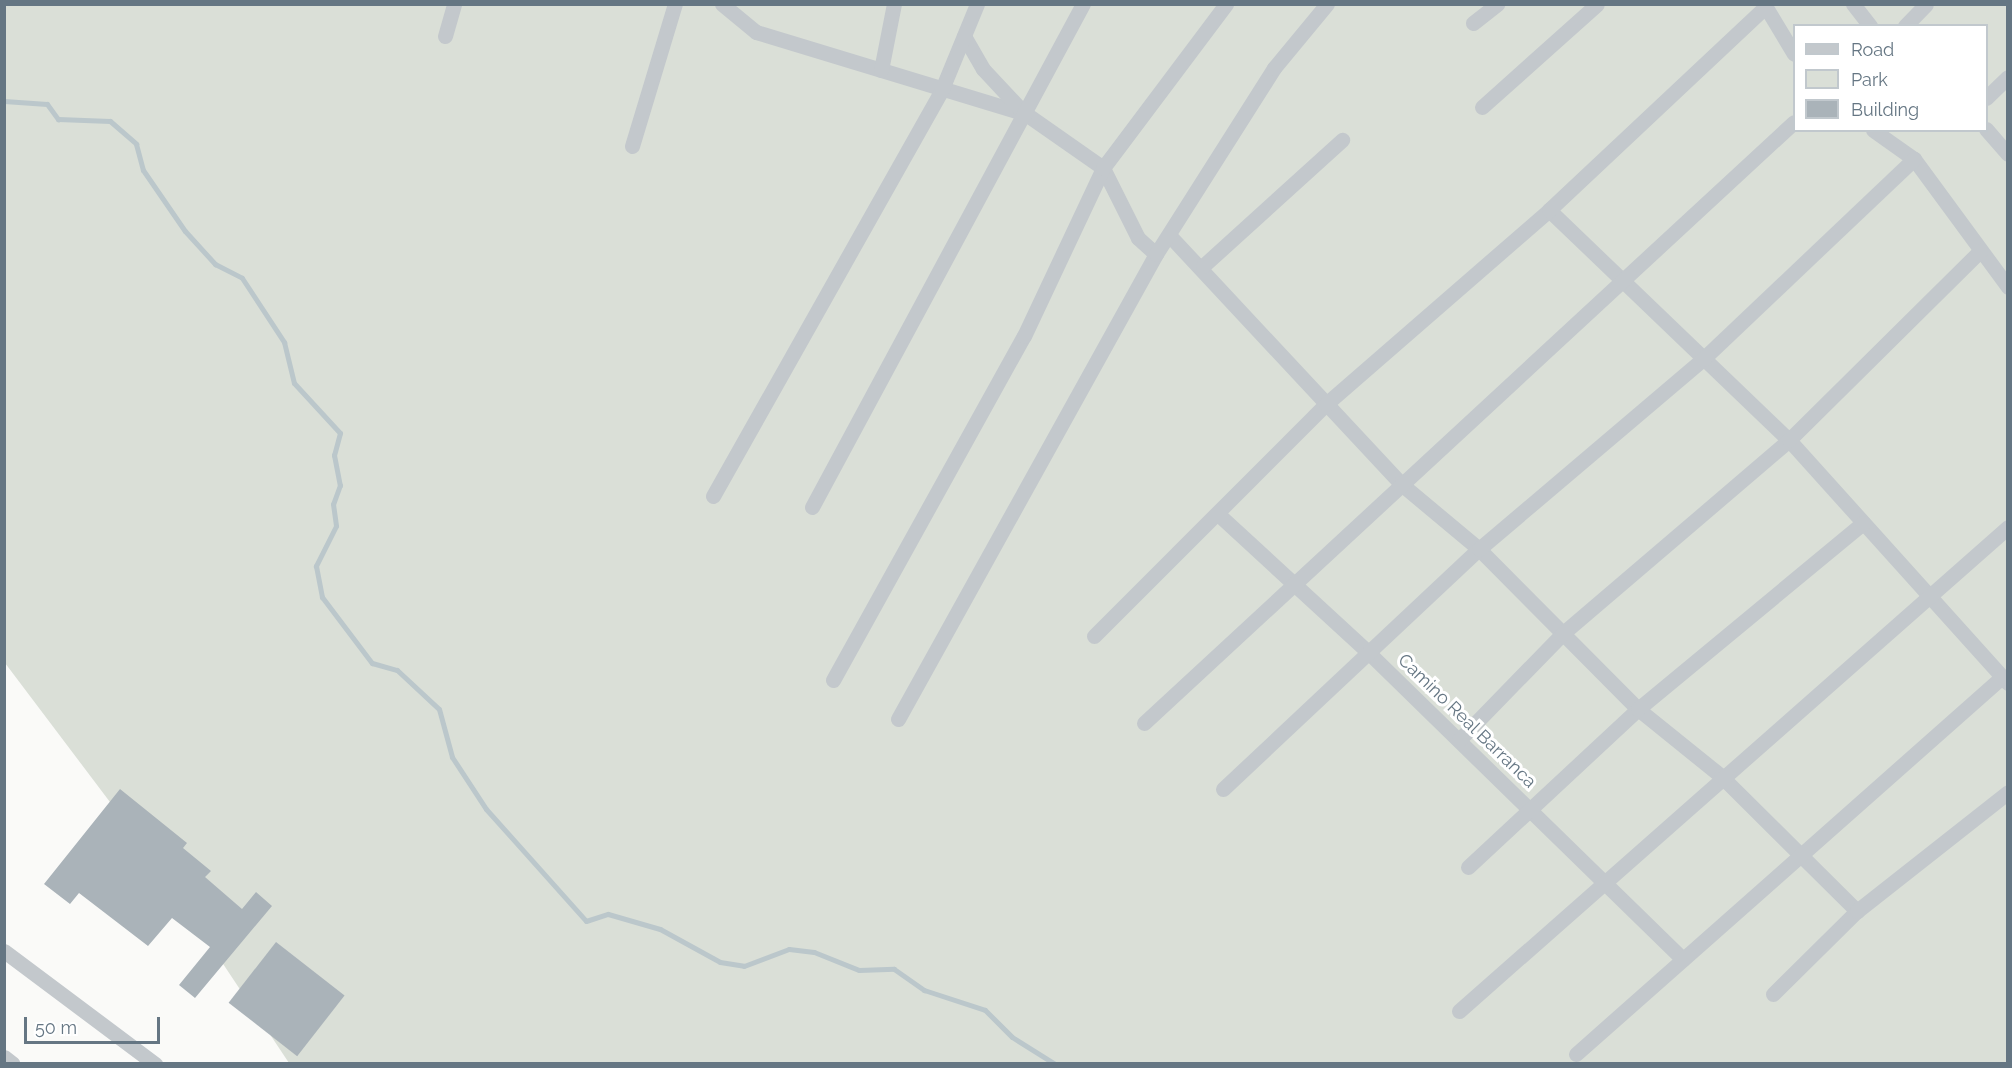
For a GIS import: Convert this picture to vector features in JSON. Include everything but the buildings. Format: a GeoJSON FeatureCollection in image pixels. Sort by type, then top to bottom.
{"type":"FeatureCollection","features":[{"type":"Feature","properties":{"kind":"street"},"geometry":{"type":"LineString","coordinates":[[445,36],[454,4]]}},
{"type":"Feature","properties":{"kind":"street"},"geometry":{"type":"LineString","coordinates":[[632,146],[675,4]]}},
{"type":"Feature","properties":{"kind":"street"},"geometry":{"type":"LineString","coordinates":[[722,4],[756,32],[1026,114]]}},
{"type":"Feature","properties":{"kind":"street"},"geometry":{"type":"LineString","coordinates":[[881,70],[894,4]]}},
{"type":"Feature","properties":{"kind":"street"},"geometry":{"type":"LineString","coordinates":[[713,496],[942,89],[977,4]]}},
{"type":"Feature","properties":{"kind":"street"},"geometry":{"type":"LineString","coordinates":[[812,507],[1026,114],[1083,4]]}},
{"type":"Feature","properties":{"kind":"street"},"geometry":{"type":"LineString","coordinates":[[832,680],[1024,336],[1103,168],[1226,4]]}},
{"type":"Feature","properties":{"kind":"street"},"geometry":{"type":"LineString","coordinates":[[898,719],[1156,254],[1274,68],[1327,4]]}},
{"type":"Feature","properties":{"kind":"street"},"geometry":{"type":"LineString","coordinates":[[1473,23],[1497,4]]}},
{"type":"Feature","properties":{"kind":"street"},"geometry":{"type":"LineString","coordinates":[[1482,108],[1597,4]]}},
{"type":"Feature","properties":{"kind":"street"},"geometry":{"type":"LineString","coordinates":[[1853,4],[1868,24]]}},
{"type":"Feature","properties":{"kind":"street"},"geometry":{"type":"LineString","coordinates":[[1907,24],[1926,4]]}},
{"type":"Feature","properties":{"kind":"street"},"geometry":{"type":"LineString","coordinates":[[1094,636],[1219,515],[1326,404],[1549,210],[1764,6],[1793,52]]}},
{"type":"Feature","properties":{"kind":"street"},"geometry":{"type":"LineString","coordinates":[[964,36],[983,69],[1026,114],[1103,168],[1138,238],[1156,254]]}},
{"type":"Feature","properties":{"kind":"street"},"geometry":{"type":"LineString","coordinates":[[1988,96],[2007,77]]}},
{"type":"Feature","properties":{"kind":"street"},"geometry":{"type":"LineString","coordinates":[[1144,723],[1400,483],[1625,284],[1793,123]]}},
{"type":"Feature","properties":{"kind":"street"},"geometry":{"type":"LineString","coordinates":[[1988,131],[2007,154]]}},
{"type":"Feature","properties":{"kind":"street"},"geometry":{"type":"LineString","coordinates":[[1876,132],[1914,159],[1947,199],[1980,251],[2007,287]]}},
{"type":"Feature","properties":{"kind":"street"},"geometry":{"type":"LineString","coordinates":[[1203,266],[1342,141]]}},
{"type":"Feature","properties":{"kind":"street"},"geometry":{"type":"LineString","coordinates":[[1223,789],[1370,654],[1479,549],[1703,359],[1914,159]]}},
{"type":"Feature","properties":{"kind":"street"},"geometry":{"type":"LineString","coordinates":[[1549,210],[1789,440],[2005,680],[1576,1054]]}},
{"type":"Feature","properties":{"kind":"street"},"geometry":{"type":"LineString","coordinates":[[1169,235],[1203,266],[1254,331],[1400,483],[1479,549],[1638,709],[1721,776],[1857,911]]}},
{"type":"Feature","properties":{"kind":"street"},"geometry":{"type":"LineString","coordinates":[[1459,740],[1562,634],[1789,440],[1980,251]]}},
{"type":"Feature","properties":{"kind":"street","name":"Camino Real Barranca"},"geometry":{"type":"LineString","coordinates":[[1219,515],[1370,654],[1683,959]]}},
{"type":"Feature","properties":{"kind":"street"},"geometry":{"type":"LineString","coordinates":[[1468,867],[1533,812],[1638,709],[1863,523]]}},
{"type":"Feature","properties":{"kind":"street"},"geometry":{"type":"LineString","coordinates":[[1459,1011],[1721,776],[1931,598],[2007,527]]}},
{"type":"Feature","properties":{"kind":"street"},"geometry":{"type":"LineString","coordinates":[[1773,994],[1857,911],[2005,797]]}},
{"type":"Feature","properties":{"kind":"street"},"geometry":{"type":"LineString","coordinates":[[4,951],[155,1064]]}},
{"type":"Feature","properties":{"kind":"street"},"geometry":{"type":"LineString","coordinates":[[4,1057],[13,1064]]}},
{"type":"Feature","properties":{"kind":"green space"},"geometry":{"type":"Polygon","coordinates":[[[5,5],[2007,5],[2007,1063],[289,1063],[156,863],[5,663],[5,5]]]}},
{"type":"Feature","properties":{"kind":"waterway"},"geometry":{"type":"LineString","coordinates":[[4,101],[47,104],[58,119],[110,121],[136,144],[143,170],[185,231],[215,264],[242,278],[284,342],[294,383],[340,433],[334,455],[340,485],[333,504],[336,526],[316,566],[322,597],[372,663],[397,670],[439,709],[452,757],[486,809],[586,921],[608,914],[660,929],[720,962],[744,966],[789,949],[814,952],[859,970],[894,969],[924,990],[985,1010],[1012,1037],[1055,1064]]}}]}
